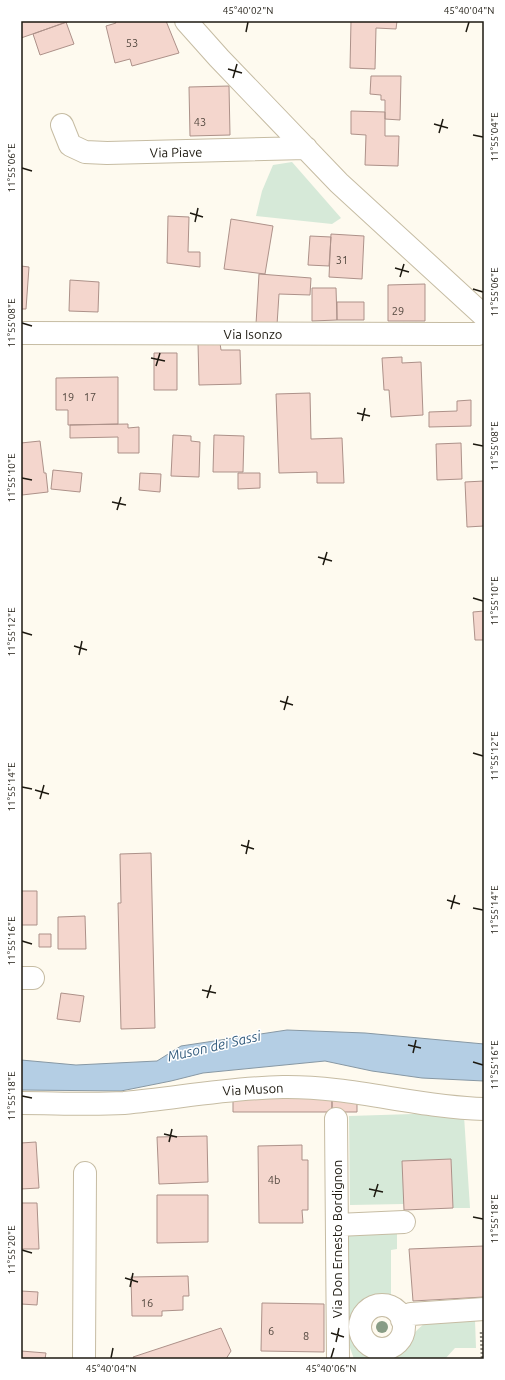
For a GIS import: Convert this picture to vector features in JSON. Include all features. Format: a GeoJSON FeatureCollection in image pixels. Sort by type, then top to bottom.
{"type":"FeatureCollection","features":[{"type":"Feature","properties":{"kind":"street"},"geometry":{"type":"LineString","coordinates":[[186,21],[219,58],[339,183],[484,316]]}},
{"type":"Feature","properties":{"kind":"street","name":"Via Piave"},"geometry":{"type":"LineString","coordinates":[[62,125],[70,145],[85,152],[115,153],[306,148]]}},
{"type":"Feature","properties":{"kind":"street","name":"Via Isonzo"},"geometry":{"type":"LineString","coordinates":[[21,333],[478,334],[484,332]]}},
{"type":"Feature","properties":{"kind":"street","name":"Via Muson"},"geometry":{"type":"LineString","coordinates":[[21,1103],[124,1103],[220,1090],[325,1087],[428,1105],[484,1109]]}},
{"type":"Feature","properties":{"kind":"street","name":"Via Don Ernesto Bordignon"},"geometry":{"type":"LineString","coordinates":[[336,1119],[338,1359]]}},
{"type":"Feature","properties":{"kind":"street"},"geometry":{"type":"LineString","coordinates":[[84,1359],[82,1335],[85,1174]]}},
{"type":"Feature","properties":{"kind":"street"},"geometry":{"type":"LineString","coordinates":[[337,1225],[404,1222]]}},
{"type":"Feature","properties":{"kind":"street"},"geometry":{"type":"LineString","coordinates":[[402,1320],[411,1314],[484,1309]]}},
{"type":"Feature","properties":{"kind":"path"},"geometry":{"type":"LineString","coordinates":[[481,1348],[482,1359]]}},
{"type":"Feature","properties":{"kind":"green space"},"geometry":{"type":"Polygon","coordinates":[[[292,162],[341,218],[332,224],[256,216],[262,191],[273,165],[292,162]]]}},
{"type":"Feature","properties":{"kind":"green space"},"geometry":{"type":"Polygon","coordinates":[[[445,1113],[464,1116],[470,1208],[453,1208],[451,1159],[402,1161],[404,1204],[350,1205],[349,1116],[445,1113]]]}},
{"type":"Feature","properties":{"kind":"green space"},"geometry":{"type":"Polygon","coordinates":[[[397,1228],[397,1249],[391,1250],[391,1300],[372,1302],[360,1309],[354,1319],[353,1331],[357,1342],[364,1351],[375,1356],[387,1355],[403,1345],[424,1324],[475,1320],[476,1348],[455,1348],[445,1359],[354,1359],[349,1345],[349,1230],[397,1228]]]}},
{"type":"Feature","properties":{"kind":"water","name":"Muson dei Sassi"},"geometry":{"type":"Polygon","coordinates":[[[287,1030],[365,1033],[484,1044],[484,1081],[422,1078],[372,1071],[325,1061],[203,1073],[121,1091],[21,1090],[21,1060],[76,1065],[157,1061],[181,1046],[287,1030]]]}},
{"type":"Feature","properties":{"kind":"building"},"geometry":{"type":"Polygon","coordinates":[[[21,21],[70,21],[21,38],[21,21]]]}},
{"type":"Feature","properties":{"kind":"building"},"geometry":{"type":"Polygon","coordinates":[[[115,21],[166,21],[179,53],[132,66],[130,59],[115,63],[106,26],[116,23],[115,21]]]}},
{"type":"Feature","properties":{"kind":"building"},"geometry":{"type":"Polygon","coordinates":[[[351,21],[397,21],[396,29],[376,28],[375,69],[350,68],[351,21]]]}},
{"type":"Feature","properties":{"kind":"building"},"geometry":{"type":"Polygon","coordinates":[[[66,22],[74,44],[40,55],[33,34],[66,22]]]}},
{"type":"Feature","properties":{"kind":"building"},"geometry":{"type":"Polygon","coordinates":[[[371,76],[401,76],[400,120],[385,119],[385,100],[381,100],[381,95],[370,94],[371,76]]]}},
{"type":"Feature","properties":{"kind":"building"},"geometry":{"type":"Polygon","coordinates":[[[229,86],[230,135],[190,136],[189,87],[229,86]]]}},
{"type":"Feature","properties":{"kind":"building"},"geometry":{"type":"Polygon","coordinates":[[[351,111],[385,112],[385,136],[399,136],[398,166],[365,165],[366,135],[351,134],[351,111]]]}},
{"type":"Feature","properties":{"kind":"building"},"geometry":{"type":"Polygon","coordinates":[[[168,216],[189,217],[188,252],[200,252],[200,267],[167,263],[168,216]]]}},
{"type":"Feature","properties":{"kind":"building"},"geometry":{"type":"Polygon","coordinates":[[[231,219],[273,226],[265,274],[224,269],[231,219]]]}},
{"type":"Feature","properties":{"kind":"building"},"geometry":{"type":"Polygon","coordinates":[[[331,234],[364,236],[362,279],[329,277],[331,234]]]}},
{"type":"Feature","properties":{"kind":"building"},"geometry":{"type":"Polygon","coordinates":[[[310,236],[331,237],[329,266],[308,265],[310,236]]]}},
{"type":"Feature","properties":{"kind":"building"},"geometry":{"type":"Polygon","coordinates":[[[21,266],[29,267],[26,309],[21,309],[21,266]]]}},
{"type":"Feature","properties":{"kind":"building"},"geometry":{"type":"Polygon","coordinates":[[[259,274],[311,278],[310,295],[279,294],[277,325],[256,324],[259,274]]]}},
{"type":"Feature","properties":{"kind":"building"},"geometry":{"type":"Polygon","coordinates":[[[70,280],[99,282],[98,312],[69,311],[70,280]]]}},
{"type":"Feature","properties":{"kind":"building"},"geometry":{"type":"Polygon","coordinates":[[[425,284],[425,321],[388,321],[388,285],[425,284]]]}},
{"type":"Feature","properties":{"kind":"building"},"geometry":{"type":"Polygon","coordinates":[[[312,288],[336,288],[337,320],[312,321],[312,288]]]}},
{"type":"Feature","properties":{"kind":"building"},"geometry":{"type":"Polygon","coordinates":[[[337,302],[364,302],[364,320],[337,320],[337,302]]]}},
{"type":"Feature","properties":{"kind":"building"},"geometry":{"type":"Polygon","coordinates":[[[198,343],[220,343],[221,350],[240,350],[241,384],[199,385],[198,343]]]}},
{"type":"Feature","properties":{"kind":"building"},"geometry":{"type":"Polygon","coordinates":[[[154,353],[177,353],[177,390],[154,390],[154,353]]]}},
{"type":"Feature","properties":{"kind":"building"},"geometry":{"type":"Polygon","coordinates":[[[402,357],[402,363],[421,362],[423,415],[391,417],[389,390],[384,390],[382,358],[402,357]]]}},
{"type":"Feature","properties":{"kind":"building"},"geometry":{"type":"Polygon","coordinates":[[[118,377],[118,424],[68,425],[68,410],[56,410],[56,378],[118,377]]]}},
{"type":"Feature","properties":{"kind":"building"},"geometry":{"type":"Polygon","coordinates":[[[310,393],[311,439],[342,438],[344,483],[317,483],[317,472],[279,473],[276,394],[310,393]]]}},
{"type":"Feature","properties":{"kind":"building"},"geometry":{"type":"Polygon","coordinates":[[[471,400],[471,426],[429,427],[429,412],[457,411],[457,401],[471,400]]]}},
{"type":"Feature","properties":{"kind":"building"},"geometry":{"type":"Polygon","coordinates":[[[128,424],[128,428],[139,427],[139,453],[118,453],[118,437],[70,438],[70,425],[128,424]]]}},
{"type":"Feature","properties":{"kind":"building"},"geometry":{"type":"Polygon","coordinates":[[[173,435],[191,436],[191,441],[200,442],[199,477],[171,476],[173,435]]]}},
{"type":"Feature","properties":{"kind":"building"},"geometry":{"type":"Polygon","coordinates":[[[214,435],[244,436],[243,472],[213,472],[214,435]]]}},
{"type":"Feature","properties":{"kind":"building"},"geometry":{"type":"Polygon","coordinates":[[[40,441],[48,492],[22,495],[21,443],[40,441]]]}},
{"type":"Feature","properties":{"kind":"building"},"geometry":{"type":"Polygon","coordinates":[[[461,443],[462,479],[437,480],[436,444],[461,443]]]}},
{"type":"Feature","properties":{"kind":"building"},"geometry":{"type":"Polygon","coordinates":[[[53,470],[82,473],[80,492],[51,489],[53,470]]]}},
{"type":"Feature","properties":{"kind":"building"},"geometry":{"type":"Polygon","coordinates":[[[140,473],[161,474],[160,492],[139,490],[140,473]]]}},
{"type":"Feature","properties":{"kind":"building"},"geometry":{"type":"Polygon","coordinates":[[[238,473],[260,473],[260,488],[238,489],[238,473]]]}},
{"type":"Feature","properties":{"kind":"building"},"geometry":{"type":"Polygon","coordinates":[[[484,481],[484,526],[467,527],[465,482],[484,481]]]}},
{"type":"Feature","properties":{"kind":"building"},"geometry":{"type":"Polygon","coordinates":[[[484,611],[484,640],[475,640],[473,612],[484,611]]]}},
{"type":"Feature","properties":{"kind":"building"},"geometry":{"type":"Polygon","coordinates":[[[151,853],[155,1028],[121,1029],[118,903],[121,903],[120,854],[151,853]]]}},
{"type":"Feature","properties":{"kind":"building"},"geometry":{"type":"Polygon","coordinates":[[[21,891],[37,891],[37,925],[21,925],[21,891]]]}},
{"type":"Feature","properties":{"kind":"building"},"geometry":{"type":"Polygon","coordinates":[[[85,916],[86,949],[58,949],[58,917],[85,916]]]}},
{"type":"Feature","properties":{"kind":"building"},"geometry":{"type":"Polygon","coordinates":[[[39,934],[51,934],[51,947],[39,947],[39,934]]]}},
{"type":"Feature","properties":{"kind":"building"},"geometry":{"type":"Polygon","coordinates":[[[61,993],[84,996],[80,1022],[57,1019],[61,993]]]}},
{"type":"Feature","properties":{"kind":"building"},"geometry":{"type":"Polygon","coordinates":[[[233,1096],[332,1097],[332,1112],[233,1112],[233,1096]]]}},
{"type":"Feature","properties":{"kind":"building"},"geometry":{"type":"Polygon","coordinates":[[[357,1096],[357,1112],[332,1112],[332,1097],[357,1096]]]}},
{"type":"Feature","properties":{"kind":"building"},"geometry":{"type":"Polygon","coordinates":[[[207,1136],[208,1182],[159,1184],[157,1137],[207,1136]]]}},
{"type":"Feature","properties":{"kind":"building"},"geometry":{"type":"Polygon","coordinates":[[[36,1142],[39,1188],[21,1189],[21,1143],[36,1142]]]}},
{"type":"Feature","properties":{"kind":"building"},"geometry":{"type":"Polygon","coordinates":[[[302,1145],[302,1160],[308,1160],[308,1210],[302,1210],[303,1223],[259,1223],[258,1146],[302,1145]]]}},
{"type":"Feature","properties":{"kind":"building"},"geometry":{"type":"Polygon","coordinates":[[[451,1159],[453,1208],[404,1210],[402,1161],[451,1159]]]}},
{"type":"Feature","properties":{"kind":"building"},"geometry":{"type":"Polygon","coordinates":[[[157,1195],[208,1195],[208,1242],[157,1243],[157,1195]]]}},
{"type":"Feature","properties":{"kind":"building"},"geometry":{"type":"Polygon","coordinates":[[[21,1203],[37,1203],[39,1249],[21,1249],[21,1203]]]}},
{"type":"Feature","properties":{"kind":"building"},"geometry":{"type":"Polygon","coordinates":[[[484,1246],[484,1297],[413,1301],[409,1249],[484,1246]]]}},
{"type":"Feature","properties":{"kind":"building"},"geometry":{"type":"Polygon","coordinates":[[[188,1276],[189,1296],[183,1296],[183,1310],[162,1311],[162,1316],[132,1316],[131,1277],[188,1276]]]}},
{"type":"Feature","properties":{"kind":"building"},"geometry":{"type":"Polygon","coordinates":[[[21,1291],[38,1292],[37,1305],[21,1304],[21,1291]]]}},
{"type":"Feature","properties":{"kind":"building"},"geometry":{"type":"Polygon","coordinates":[[[262,1303],[324,1304],[324,1352],[261,1351],[262,1303]]]}},
{"type":"Feature","properties":{"kind":"building"},"geometry":{"type":"Polygon","coordinates":[[[221,1328],[231,1351],[226,1359],[134,1359],[133,1357],[221,1328]]]}},
{"type":"Feature","properties":{"kind":"building"},"geometry":{"type":"Polygon","coordinates":[[[21,1351],[46,1353],[45,1359],[21,1359],[21,1351]]]}}]}
